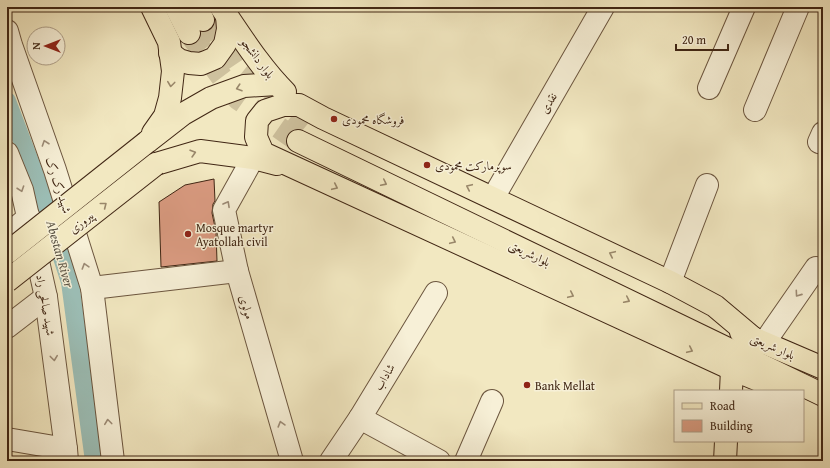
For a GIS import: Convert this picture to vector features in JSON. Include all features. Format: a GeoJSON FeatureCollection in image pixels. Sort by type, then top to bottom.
{"type":"FeatureCollection","features":[{"type":"Feature","properties":{"kind":"main road"},"geometry":{"type":"LineString","coordinates":[[147,142],[165,116],[170,98],[173,71],[168,42],[152,7]]}},
{"type":"Feature","properties":{"kind":"main road"},"geometry":{"type":"LineString","coordinates":[[176,7],[196,20]]}},
{"type":"Feature","properties":{"kind":"main road"},"geometry":{"type":"LineString","coordinates":[[170,53],[179,60],[189,63],[201,64],[215,58],[225,44],[228,29],[224,11]]}},
{"type":"Feature","properties":{"kind":"main road","name":"بلوار دانشجو"},"geometry":{"type":"LineString","coordinates":[[224,11],[258,61],[277,84],[299,106]]}},
{"type":"Feature","properties":{"kind":"main road","name":"پیروزی"},"geometry":{"type":"LineString","coordinates":[[7,253],[183,114],[211,98],[244,86],[277,84]]}},
{"type":"Feature","properties":{"kind":"main road"},"geometry":{"type":"LineString","coordinates":[[758,340],[715,306],[670,282],[299,106],[283,106],[265,111],[257,120],[256,137],[263,153],[732,369],[783,390]]}},
{"type":"Feature","properties":{"kind":"main road","name":"بلوارشریعتی"},"geometry":{"type":"LineString","coordinates":[[723,322],[302,134],[761,365]]}},
{"type":"Feature","properties":{"kind":"main road","name":"پیروزی"},"geometry":{"type":"LineString","coordinates":[[7,281],[156,164],[200,151],[253,158]]}},
{"type":"Feature","properties":{"kind":"main road"},"geometry":{"type":"LineString","coordinates":[[253,158],[300,170]]}},
{"type":"Feature","properties":{"kind":"main road","name":"بلوار شریعتی"},"geometry":{"type":"LineString","coordinates":[[723,322],[758,340],[823,368]]}},
{"type":"Feature","properties":{"kind":"main road","name":"بلوار شریعتی"},"geometry":{"type":"LineString","coordinates":[[761,365],[823,395]]}},
{"type":"Feature","properties":{"kind":"main road"},"geometry":{"type":"LineString","coordinates":[[730,390],[732,369]]}},
{"type":"Feature","properties":{"kind":"main road"},"geometry":{"type":"LineString","coordinates":[[804,396],[823,401]]}},
{"type":"Feature","properties":{"kind":"main road"},"geometry":{"type":"LineString","coordinates":[[725,461],[726,442]]}},
{"type":"Feature","properties":{"kind":"street"},"geometry":{"type":"LineString","coordinates":[[709,88],[744,7]]}},
{"type":"Feature","properties":{"kind":"street"},"geometry":{"type":"LineString","coordinates":[[755,110],[798,7]]}},
{"type":"Feature","properties":{"kind":"street","name":"نقدی"},"geometry":{"type":"LineString","coordinates":[[492,198],[596,9]]}},
{"type":"Feature","properties":{"kind":"street","name":"شهید رک رک"},"geometry":{"type":"LineString","coordinates":[[7,31],[55,170],[92,288],[113,461]]}},
{"type":"Feature","properties":{"kind":"street","name":"شهید صالحی راد"},"geometry":{"type":"LineString","coordinates":[[7,153],[22,190],[46,297],[67,455]]}},
{"type":"Feature","properties":{"kind":"street","name":"مولوی"},"geometry":{"type":"LineString","coordinates":[[253,158],[224,210],[236,271],[292,461]]}},
{"type":"Feature","properties":{"kind":"street"},"geometry":{"type":"LineString","coordinates":[[670,282],[707,185]]}},
{"type":"Feature","properties":{"kind":"street"},"geometry":{"type":"LineString","coordinates":[[7,235],[28,217]]}},
{"type":"Feature","properties":{"kind":"street"},"geometry":{"type":"LineString","coordinates":[[758,340],[816,268],[823,272]]}},
{"type":"Feature","properties":{"kind":"street"},"geometry":{"type":"LineString","coordinates":[[92,288],[236,271]]}},
{"type":"Feature","properties":{"kind":"street","name":"شاداب"},"geometry":{"type":"LineString","coordinates":[[331,461],[360,418],[436,293]]}},
{"type":"Feature","properties":{"kind":"street"},"geometry":{"type":"LineString","coordinates":[[7,327],[46,297]]}},
{"type":"Feature","properties":{"kind":"street"},"geometry":{"type":"LineString","coordinates":[[466,461],[492,401]]}},
{"type":"Feature","properties":{"kind":"street"},"geometry":{"type":"LineString","coordinates":[[360,418],[439,461]]}},
{"type":"Feature","properties":{"kind":"street"},"geometry":{"type":"LineString","coordinates":[[7,439],[67,455]]}},
{"type":"Feature","properties":{"kind":"building","name":"Mosque martyr Ayatollah civil"},"geometry":{"type":"Polygon","coordinates":[[[214,179],[215,201],[213,204],[212,213],[216,232],[217,261],[161,267],[159,202],[185,185],[214,179]]]}},
{"type":"Feature","properties":{"kind":"waterway","name":"Abestan River"},"geometry":{"type":"LineString","coordinates":[[7,101],[35,175],[70,282],[94,461]]}},
{"type":"Feature","properties":{"kind":"tunnel"},"geometry":{"type":"LineString","coordinates":[[203,20],[236,69],[306,126]]}},
{"type":"Feature","properties":{"kind":"tunnel"},"geometry":{"type":"LineString","coordinates":[[189,33],[238,99],[298,141]]}},
{"type":"Feature","properties":{"kind":"place","name":"فروشگاه محمودی"},"geometry":{"type":"Point","coordinates":[334,119]}},
{"type":"Feature","properties":{"kind":"place","name":"سوپرمارکت محمودی"},"geometry":{"type":"Point","coordinates":[427,165]}},
{"type":"Feature","properties":{"kind":"place","name":"Mosque martyr Ayatollah civil"},"geometry":{"type":"Point","coordinates":[188,234]}},
{"type":"Feature","properties":{"kind":"place","name":"Bank Mellat"},"geometry":{"type":"Point","coordinates":[527,385]}}]}
